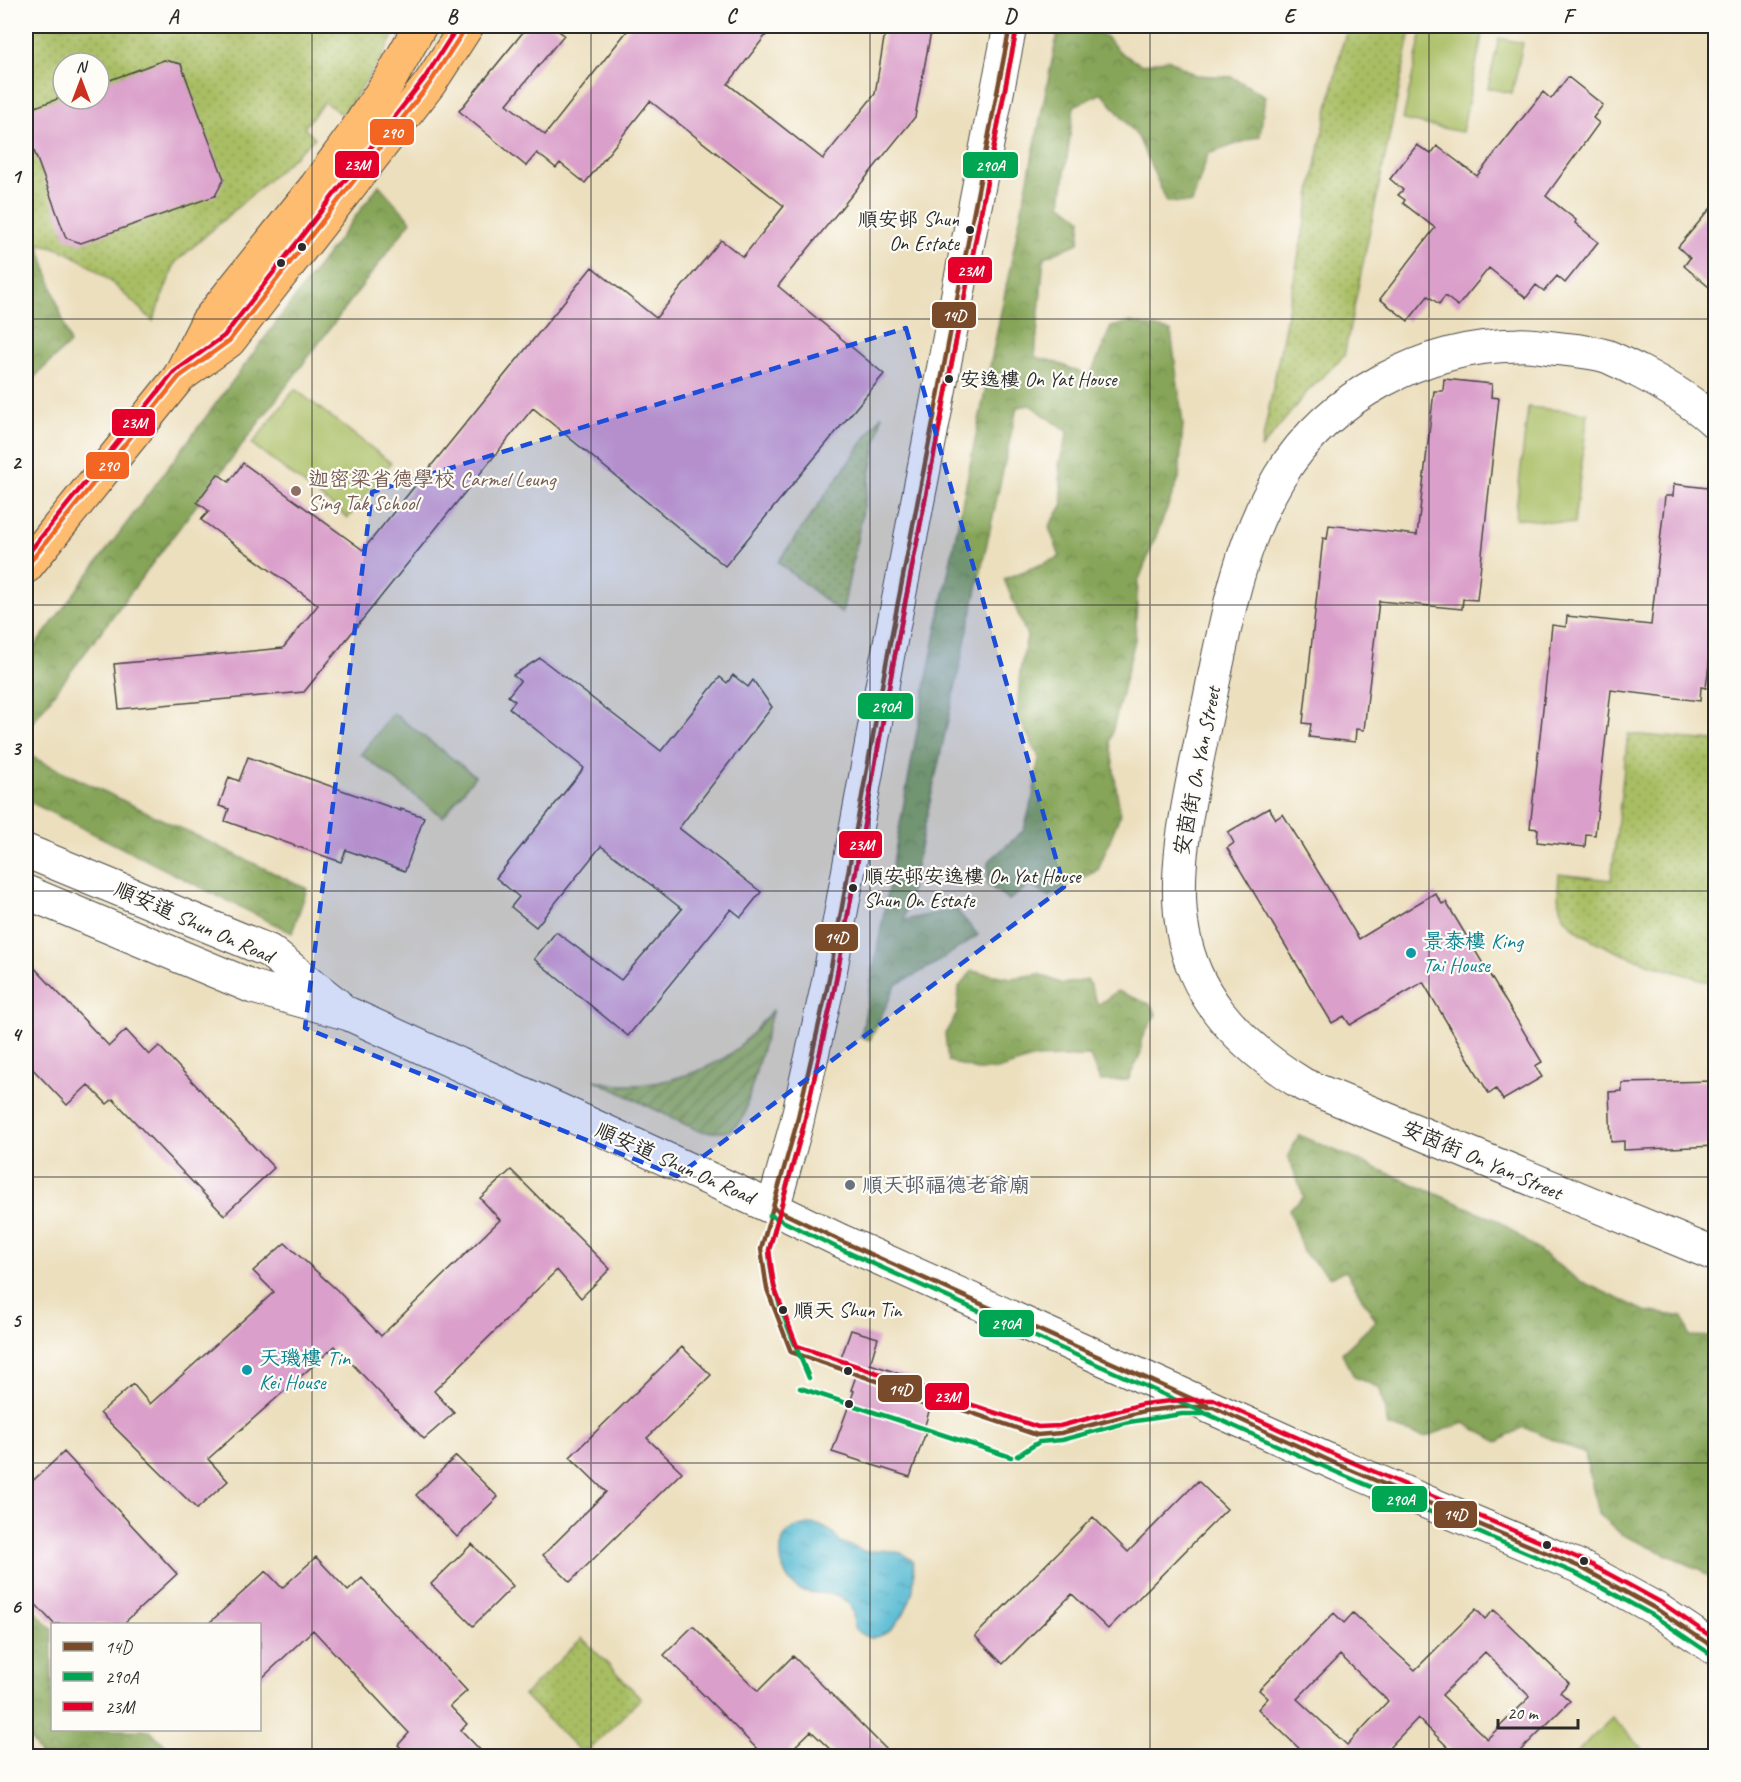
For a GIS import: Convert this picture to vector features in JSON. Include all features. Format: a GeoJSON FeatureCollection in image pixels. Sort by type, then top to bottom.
{"type":"FeatureCollection","features":[{"type":"Feature","properties":{"kind":"main road"},"geometry":{"type":"LineString","coordinates":[[26,567],[179,377],[207,322],[309,195],[351,138],[392,78],[420,26]]}},
{"type":"Feature","properties":{"kind":"main road"},"geometry":{"type":"LineString","coordinates":[[179,377],[230,340],[430,83],[467,26]]}},
{"type":"Feature","properties":{"kind":"street"},"geometry":{"type":"LineString","coordinates":[[773,1208],[796,1126],[828,984],[886,664],[1010,26]]}},
{"type":"Feature","properties":{"kind":"street","name":"安茵街 On Yan Street"},"geometry":{"type":"LineString","coordinates":[[1716,423],[1698,407],[1666,385],[1609,357],[1588,352],[1520,345],[1456,352],[1426,361],[1396,373],[1371,387],[1334,414],[1313,434],[1282,474],[1265,503],[1249,543],[1226,624],[1184,825],[1178,887],[1184,937],[1190,959],[1208,998],[1236,1033],[1279,1070],[1304,1085],[1716,1255]]}},
{"type":"Feature","properties":{"kind":"street","name":"順安道 Shun On Road"},"geometry":{"type":"LineString","coordinates":[[26,851],[269,951],[349,1014]]}},
{"type":"Feature","properties":{"kind":"street","name":"順安道 Shun On Road"},"geometry":{"type":"LineString","coordinates":[[26,892],[253,987],[349,1014],[839,1240],[1339,1465],[1580,1567],[1658,1610],[1716,1649]]}},
{"type":"Feature","properties":{"kind":"highlighted area"},"geometry":{"type":"Polygon","coordinates":[[[906,328],[1064,887],[677,1176],[305,1028],[372,492],[906,328]]]}},
{"type":"Feature","properties":{"kind":"green space"},"geometry":{"type":"Polygon","coordinates":[[[50,26],[398,26],[382,57],[343,115],[324,102],[304,128],[315,138],[175,263],[153,321],[87,264],[58,248],[26,241],[26,40],[38,30],[50,26]]]}},
{"type":"Feature","properties":{"kind":"green space"},"geometry":{"type":"Polygon","coordinates":[[[1059,26],[1089,26],[1106,37],[1121,53],[1142,65],[1168,59],[1195,75],[1232,77],[1265,96],[1260,136],[1208,154],[1192,203],[1167,202],[1138,137],[1102,93],[1074,106],[1061,203],[1081,219],[1079,243],[1044,257],[1035,357],[1090,376],[1111,327],[1130,322],[1171,331],[1183,424],[1179,478],[1138,582],[1135,640],[1110,741],[1120,815],[1098,870],[1048,897],[1030,885],[1009,900],[988,885],[988,862],[1024,830],[1033,796],[1039,757],[1017,715],[1020,671],[1027,636],[1004,579],[1060,557],[1049,527],[1063,504],[1059,465],[1068,432],[1030,405],[1017,407],[904,920],[956,909],[978,935],[933,965],[896,985],[870,1040],[861,1037],[927,677],[1059,26]]]}},
{"type":"Feature","properties":{"kind":"green space"},"geometry":{"type":"Polygon","coordinates":[[[1351,26],[1412,26],[1344,356],[1307,392],[1261,449],[1322,135],[1342,45],[1351,26]]]}},
{"type":"Feature","properties":{"kind":"green space"},"geometry":{"type":"Polygon","coordinates":[[[1423,26],[1484,26],[1462,132],[1403,120],[1423,26]]]}},
{"type":"Feature","properties":{"kind":"green space"},"geometry":{"type":"Polygon","coordinates":[[[1499,38],[1523,43],[1512,93],[1488,88],[1499,38]]]}},
{"type":"Feature","properties":{"kind":"green space"},"geometry":{"type":"Polygon","coordinates":[[[379,185],[411,221],[26,731],[26,658],[379,185]]]}},
{"type":"Feature","properties":{"kind":"green space"},"geometry":{"type":"Polygon","coordinates":[[[26,205],[70,343],[26,385],[28,315],[26,314],[26,205]]]}},
{"type":"Feature","properties":{"kind":"green space"},"geometry":{"type":"Polygon","coordinates":[[[295,389],[391,463],[348,518],[252,444],[295,389]]]}},
{"type":"Feature","properties":{"kind":"green space"},"geometry":{"type":"Polygon","coordinates":[[[1528,407],[1588,413],[1574,524],[1515,518],[1528,407]]]}},
{"type":"Feature","properties":{"kind":"green space"},"geometry":{"type":"Polygon","coordinates":[[[882,415],[842,614],[778,562],[882,415]]]}},
{"type":"Feature","properties":{"kind":"green space"},"geometry":{"type":"Polygon","coordinates":[[[393,713],[475,776],[443,817],[361,754],[393,713]]]}},
{"type":"Feature","properties":{"kind":"green space"},"geometry":{"type":"Polygon","coordinates":[[[1628,734],[1715,741],[1715,984],[1613,950],[1577,930],[1565,918],[1560,908],[1559,874],[1611,880],[1628,734]]]}},
{"type":"Feature","properties":{"kind":"green space"},"geometry":{"type":"Polygon","coordinates":[[[26,754],[307,889],[292,933],[26,800],[26,754]]]}},
{"type":"Feature","properties":{"kind":"green space"},"geometry":{"type":"Polygon","coordinates":[[[972,971],[1012,978],[1039,974],[1062,984],[1088,980],[1098,1005],[1117,991],[1150,1004],[1156,1014],[1141,1040],[1141,1053],[1128,1080],[1100,1081],[1090,1056],[1035,1058],[997,1070],[977,1070],[948,1061],[945,1034],[957,1013],[959,987],[972,971]]]}},
{"type":"Feature","properties":{"kind":"green space"},"geometry":{"type":"Polygon","coordinates":[[[773,1009],[744,1115],[735,1127],[726,1132],[699,1131],[595,1080],[637,1085],[670,1080],[702,1069],[718,1062],[742,1044],[773,1009]]]}},
{"type":"Feature","properties":{"kind":"green space"},"geometry":{"type":"Polygon","coordinates":[[[1299,1135],[1499,1221],[1578,1280],[1645,1311],[1683,1317],[1690,1336],[1715,1337],[1715,1582],[1701,1570],[1621,1534],[1599,1514],[1585,1454],[1523,1427],[1498,1442],[1464,1423],[1424,1437],[1388,1426],[1380,1388],[1354,1377],[1342,1353],[1376,1321],[1346,1271],[1330,1277],[1303,1252],[1289,1209],[1304,1197],[1288,1156],[1299,1135]]]}},
{"type":"Feature","properties":{"kind":"green space"},"geometry":{"type":"Polygon","coordinates":[[[26,1602],[51,1628],[51,1731],[151,1731],[176,1756],[41,1756],[26,1732],[26,1602]]]}},
{"type":"Feature","properties":{"kind":"green space"},"geometry":{"type":"Polygon","coordinates":[[[582,1638],[641,1698],[584,1755],[524,1695],[582,1638]]]}},
{"type":"Feature","properties":{"kind":"green space"},"geometry":{"type":"Polygon","coordinates":[[[1612,1718],[1650,1756],[1573,1756],[1612,1718]]]}},
{"type":"Feature","properties":{"kind":"water"},"geometry":{"type":"Polygon","coordinates":[[[809,1524],[819,1525],[832,1532],[840,1542],[866,1552],[882,1550],[901,1553],[913,1561],[914,1582],[909,1604],[904,1614],[890,1630],[873,1637],[863,1635],[854,1628],[850,1605],[839,1596],[804,1591],[789,1580],[781,1561],[783,1540],[790,1531],[809,1524]]]}},
{"type":"Feature","properties":{"kind":"building"},"geometry":{"type":"Polygon","coordinates":[[[528,26],[552,26],[564,35],[507,104],[545,135],[631,26],[773,26],[728,84],[823,159],[875,94],[886,26],[932,26],[915,117],[778,286],[884,374],[725,566],[533,408],[304,692],[119,709],[114,664],[283,648],[318,605],[201,520],[209,511],[197,502],[218,474],[229,482],[243,463],[363,550],[592,267],[656,318],[721,240],[743,257],[784,206],[650,101],[585,183],[560,163],[556,168],[537,153],[526,166],[459,111],[528,26]]]}},
{"type":"Feature","properties":{"kind":"building"},"geometry":{"type":"Polygon","coordinates":[[[164,60],[181,64],[224,179],[215,196],[81,243],[66,238],[26,129],[26,118],[32,108],[51,101],[51,111],[111,111],[111,80],[164,60]]]}},
{"type":"Feature","properties":{"kind":"building"},"geometry":{"type":"Polygon","coordinates":[[[1568,77],[1603,105],[1593,118],[1599,123],[1546,196],[1576,220],[1575,223],[1598,242],[1565,283],[1557,276],[1544,291],[1536,285],[1526,298],[1489,268],[1458,306],[1445,296],[1439,304],[1428,296],[1408,321],[1380,299],[1435,228],[1403,203],[1405,200],[1398,195],[1403,190],[1390,179],[1417,145],[1431,154],[1437,146],[1477,176],[1543,92],[1551,99],[1568,77]]]}},
{"type":"Feature","properties":{"kind":"building"},"geometry":{"type":"Polygon","coordinates":[[[1716,202],[1716,293],[1684,266],[1690,258],[1678,247],[1716,202]]]}},
{"type":"Feature","properties":{"kind":"building"},"geometry":{"type":"Polygon","coordinates":[[[1444,379],[1492,384],[1491,397],[1499,398],[1477,600],[1463,599],[1462,609],[1379,601],[1364,730],[1356,729],[1355,742],[1309,737],[1311,724],[1303,723],[1323,538],[1327,539],[1329,525],[1417,535],[1434,391],[1443,391],[1444,379]]]}},
{"type":"Feature","properties":{"kind":"building"},"geometry":{"type":"Polygon","coordinates":[[[1674,484],[1716,489],[1716,608],[1706,688],[1701,687],[1700,701],[1611,690],[1595,835],[1586,834],[1585,847],[1537,842],[1538,829],[1530,828],[1552,625],[1566,627],[1567,616],[1651,625],[1665,496],[1673,496],[1674,484]]]}},
{"type":"Feature","properties":{"kind":"building"},"geometry":{"type":"Polygon","coordinates":[[[540,658],[661,751],[720,677],[727,683],[733,675],[748,687],[753,680],[772,707],[679,828],[761,892],[741,917],[731,909],[628,1036],[534,959],[556,932],[621,980],[682,909],[601,846],[536,927],[511,907],[519,897],[496,878],[584,768],[509,708],[515,701],[508,696],[520,681],[513,675],[540,658]]]}},
{"type":"Feature","properties":{"kind":"building"},"geometry":{"type":"Polygon","coordinates":[[[248,757],[424,817],[405,871],[346,850],[341,862],[225,821],[229,809],[219,806],[229,777],[239,781],[248,757]]]}},
{"type":"Feature","properties":{"kind":"building","name":"景泰樓 King Tai House"},"geometry":{"type":"Polygon","coordinates":[[[1269,808],[1276,819],[1283,814],[1359,939],[1435,893],[1442,904],[1446,902],[1542,1062],[1535,1066],[1542,1077],[1503,1100],[1496,1089],[1489,1094],[1423,982],[1350,1025],[1344,1016],[1332,1023],[1227,848],[1234,843],[1228,832],[1269,808]]]}},
{"type":"Feature","properties":{"kind":"building"},"geometry":{"type":"Polygon","coordinates":[[[26,959],[109,1046],[126,1030],[149,1055],[159,1046],[274,1168],[224,1215],[113,1099],[107,1104],[88,1085],[67,1105],[26,1062],[26,959]]]}},
{"type":"Feature","properties":{"kind":"building"},"geometry":{"type":"Polygon","coordinates":[[[1716,1081],[1716,1146],[1624,1150],[1624,1141],[1611,1142],[1609,1092],[1622,1091],[1622,1083],[1716,1081]]]}},
{"type":"Feature","properties":{"kind":"building"},"geometry":{"type":"Polygon","coordinates":[[[511,1170],[610,1269],[581,1298],[557,1270],[434,1391],[454,1413],[424,1439],[335,1346],[208,1459],[228,1481],[197,1509],[100,1413],[133,1384],[150,1404],[274,1292],[253,1271],[285,1243],[337,1290],[381,1336],[500,1220],[480,1198],[511,1170]]]}},
{"type":"Feature","properties":{"kind":"building"},"geometry":{"type":"Polygon","coordinates":[[[851,1330],[878,1338],[870,1364],[920,1380],[912,1402],[930,1408],[923,1432],[926,1432],[910,1477],[832,1452],[854,1391],[851,1390],[859,1368],[840,1361],[851,1330]]]}},
{"type":"Feature","properties":{"kind":"building"},"geometry":{"type":"Polygon","coordinates":[[[682,1347],[711,1375],[647,1438],[682,1472],[570,1582],[543,1555],[606,1492],[570,1457],[682,1347]]]}},
{"type":"Feature","properties":{"kind":"building"},"geometry":{"type":"Polygon","coordinates":[[[64,1452],[177,1574],[124,1623],[53,1623],[26,1594],[26,1487],[64,1452]]]}},
{"type":"Feature","properties":{"kind":"building"},"geometry":{"type":"Polygon","coordinates":[[[456,1456],[498,1497],[457,1537],[416,1495],[456,1456]]]}},
{"type":"Feature","properties":{"kind":"building"},"geometry":{"type":"Polygon","coordinates":[[[1198,1481],[1227,1509],[1108,1629],[1072,1594],[1003,1664],[975,1636],[1093,1517],[1128,1552],[1198,1481]]]}},
{"type":"Feature","properties":{"kind":"building"},"geometry":{"type":"Polygon","coordinates":[[[472,1544],[513,1586],[473,1626],[431,1584],[472,1544]]]}},
{"type":"Feature","properties":{"kind":"building"},"geometry":{"type":"Polygon","coordinates":[[[316,1557],[348,1591],[362,1578],[467,1691],[450,1706],[467,1724],[461,1730],[486,1756],[409,1756],[398,1745],[409,1733],[313,1630],[261,1679],[261,1623],[209,1623],[266,1571],[282,1588],[316,1557]]]}},
{"type":"Feature","properties":{"kind":"building"},"geometry":{"type":"Polygon","coordinates":[[[1476,1609],[1485,1619],[1494,1610],[1569,1683],[1560,1692],[1570,1701],[1515,1756],[1457,1756],[1418,1718],[1381,1756],[1307,1756],[1258,1709],[1268,1698],[1259,1690],[1334,1613],[1344,1623],[1353,1613],[1415,1670],[1476,1609]],[[1485,1652],[1442,1695],[1487,1739],[1530,1697],[1485,1652]],[[1340,1655],[1297,1699],[1347,1745],[1388,1701],[1340,1655]]]}},
{"type":"Feature","properties":{"kind":"building"},"geometry":{"type":"Polygon","coordinates":[[[693,1626],[758,1691],[793,1656],[893,1756],[837,1756],[811,1731],[785,1756],[764,1756],[664,1655],[693,1626]]]}},
{"type":"Feature","properties":{"kind":"transit line","name":"23M"},"geometry":{"type":"LineString","coordinates":[[26,556],[174,372],[224,336],[424,79],[458,26]]}},
{"type":"Feature","properties":{"kind":"transit line","name":"290"},"geometry":{"type":"LineString","coordinates":[[26,567],[179,377],[229,341],[430,83],[467,26]]}},
{"type":"Feature","properties":{"kind":"transit line","name":"14D"},"geometry":{"type":"LineString","coordinates":[[1010,26],[886,664],[828,984],[796,1126],[761,1249],[767,1289],[791,1352],[1037,1435],[1061,1433],[1144,1411],[1181,1407],[1213,1407],[1339,1465],[1580,1567],[1658,1610],[1716,1649]]}},
{"type":"Feature","properties":{"kind":"transit line","name":"290A"},"geometry":{"type":"LineString","coordinates":[[809,1378],[778,1300],[769,1250],[803,1128],[835,986],[893,665],[1017,27]]}},
{"type":"Feature","properties":{"kind":"transit line","name":"23M"},"geometry":{"type":"LineString","coordinates":[[1017,27],[893,665],[835,986],[803,1128],[769,1250],[774,1287],[797,1346],[1038,1427],[1060,1426],[1143,1404],[1181,1400],[1215,1400],[1342,1458],[1583,1560],[1662,1603],[1716,1640]]}},
{"type":"Feature","properties":{"kind":"transit line","name":"14D"},"geometry":{"type":"LineString","coordinates":[[773,1208],[1208,1406]]}},
{"type":"Feature","properties":{"kind":"transit line","name":"290A"},"geometry":{"type":"LineString","coordinates":[[770,1215],[836,1247],[1336,1472],[1577,1574],[1654,1616],[1712,1655]]}},
{"type":"Feature","properties":{"kind":"transit line","name":"290A"},"geometry":{"type":"LineString","coordinates":[[800,1388],[1011,1457]]}},
{"type":"Feature","properties":{"kind":"transit line","name":"290A"},"geometry":{"type":"LineString","coordinates":[[1017,1456],[1039,1442],[1062,1440],[1129,1422],[1182,1414],[1211,1414]]}},
{"type":"Feature","properties":{"kind":"place","name":"順安邨 Shun On Estate"},"geometry":{"type":"Point","coordinates":[970,230]}},
{"type":"Feature","properties":{"kind":"place","name":"安逸樓 On Yat House"},"geometry":{"type":"Point","coordinates":[949,379]}},
{"type":"Feature","properties":{"kind":"place","name":"迦密梁省德學校 Carmel Leung Sing Tak School"},"geometry":{"type":"Point","coordinates":[296,491]}},
{"type":"Feature","properties":{"kind":"place","name":"順安邨安逸樓 On Yat House Shun On Estate"},"geometry":{"type":"Point","coordinates":[853,888]}},
{"type":"Feature","properties":{"kind":"place","name":"景泰樓 King Tai House"},"geometry":{"type":"Point","coordinates":[1411,953]}},
{"type":"Feature","properties":{"kind":"place","name":"順天邨福德老爺廟"},"geometry":{"type":"Point","coordinates":[850,1185]}},
{"type":"Feature","properties":{"kind":"place","name":"順天 Shun Tin"},"geometry":{"type":"Point","coordinates":[783,1310]}},
{"type":"Feature","properties":{"kind":"place","name":"天璣樓 Tin Kei House"},"geometry":{"type":"Point","coordinates":[247,1370]}}]}
